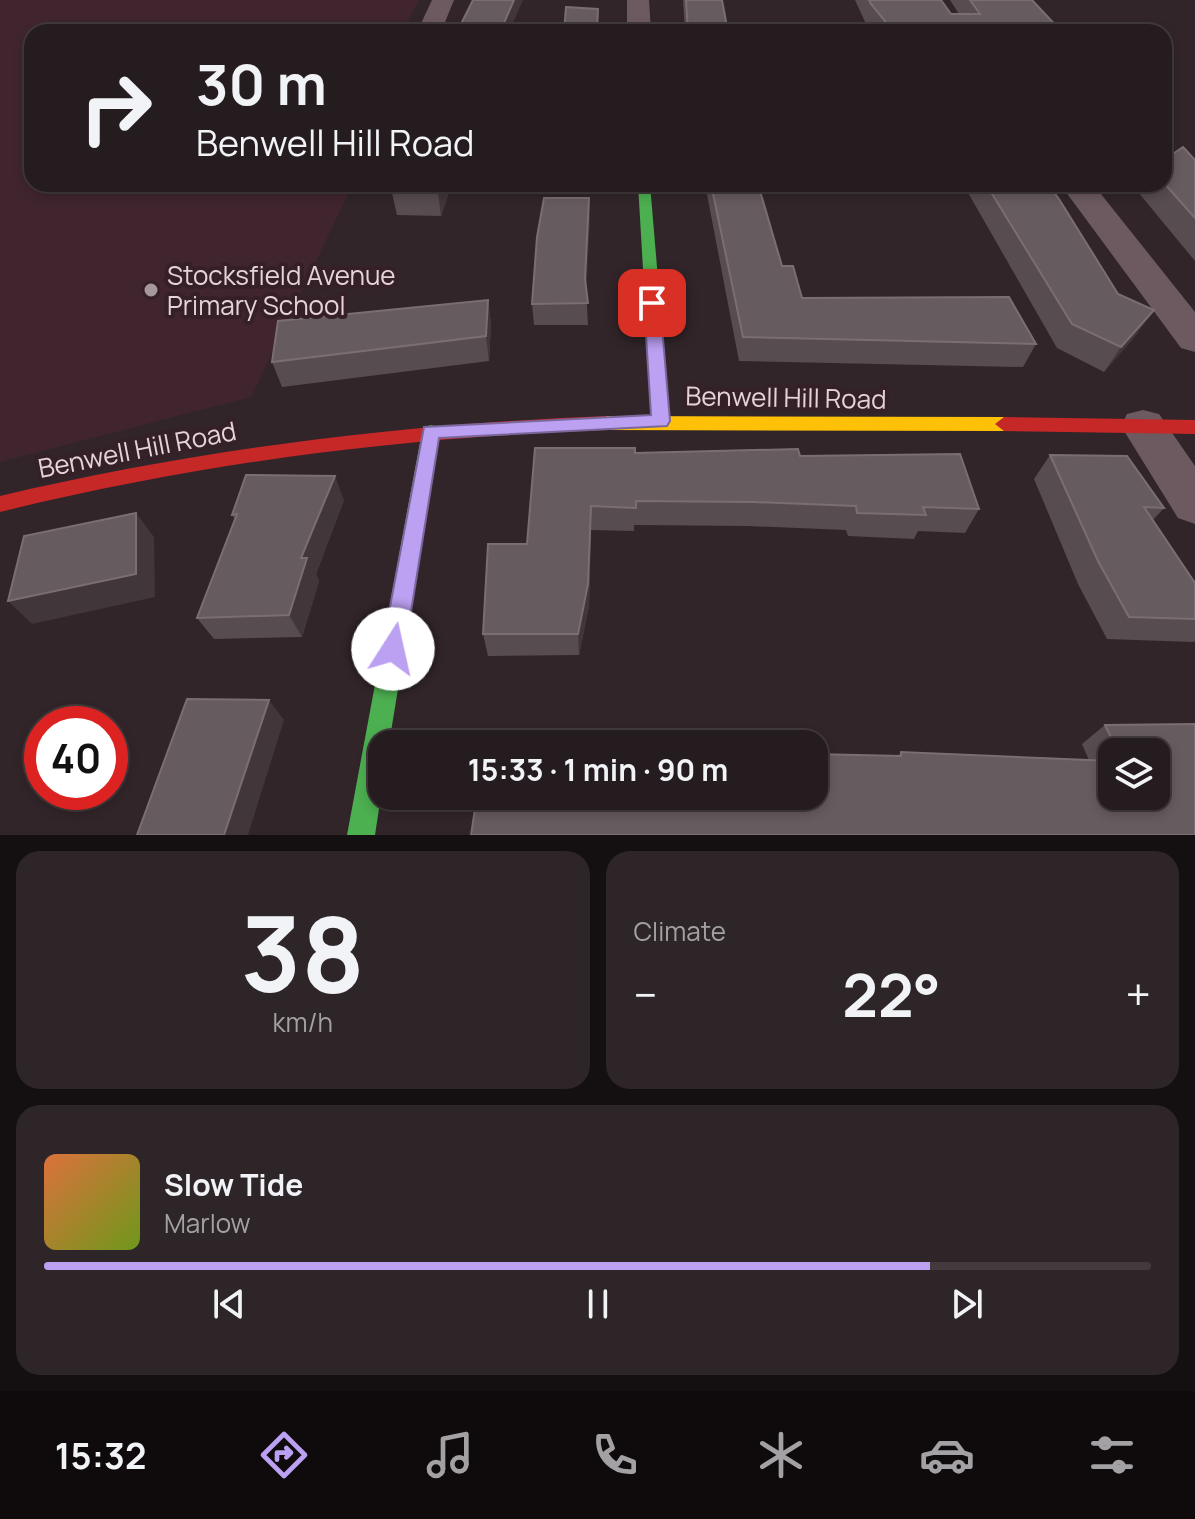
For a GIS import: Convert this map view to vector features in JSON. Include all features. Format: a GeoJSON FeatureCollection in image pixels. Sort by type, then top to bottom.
{"type":"FeatureCollection","features":[{"type":"Feature","properties":{"kind":"street"},"geometry":{"type":"LineString","coordinates":[[432,24],[443,0]]}},
{"type":"Feature","properties":{"kind":"street"},"geometry":{"type":"LineString","coordinates":[[638,0],[639,24]]}},
{"type":"Feature","properties":{"kind":"street"},"geometry":{"type":"LineString","coordinates":[[645,192],[661,421]]}},
{"type":"Feature","properties":{"kind":"street"},"geometry":{"type":"LineString","coordinates":[[1082,192],[1195,339]]}},
{"type":"Feature","properties":{"kind":"street","name":"Benwell Hill Road"},"geometry":{"type":"LineString","coordinates":[[0,504],[200,459],[431,432],[661,421],[1195,427]]}},
{"type":"Feature","properties":{"kind":"street"},"geometry":{"type":"LineString","coordinates":[[1143,426],[1195,504]]}},
{"type":"Feature","properties":{"kind":"street"},"geometry":{"type":"LineString","coordinates":[[361,835],[431,432]]}},
{"type":"Feature","properties":{"kind":"shaded area","name":"Stocksfield Avenue Primary School"},"geometry":{"type":"Polygon","coordinates":[[[0,0],[419,0],[406,24],[24,24],[24,192],[349,192],[251,397],[0,462],[0,0]]]}},
{"type":"Feature","properties":{"kind":"building"},"geometry":{"type":"Polygon","coordinates":[[[473,0],[514,0],[504,24],[461,24],[473,0]]]}},
{"type":"Feature","properties":{"kind":"building"},"geometry":{"type":"Polygon","coordinates":[[[686,0],[722,0],[726,24],[688,24],[686,0]]]}},
{"type":"Feature","properties":{"kind":"building"},"geometry":{"type":"Polygon","coordinates":[[[869,0],[941,0],[951,14],[980,14],[970,0],[1032,0],[1054,24],[887,24],[869,0]]]}},
{"type":"Feature","properties":{"kind":"building"},"geometry":{"type":"Polygon","coordinates":[[[566,7],[598,9],[597,24],[565,24],[566,7]]]}},
{"type":"Feature","properties":{"kind":"building"},"geometry":{"type":"Polygon","coordinates":[[[1183,147],[1195,160],[1195,218],[1172,192],[1172,155],[1183,147]]]}},
{"type":"Feature","properties":{"kind":"building"},"geometry":{"type":"Polygon","coordinates":[[[392,192],[438,192],[438,193],[392,192]]]}},
{"type":"Feature","properties":{"kind":"building"},"geometry":{"type":"Polygon","coordinates":[[[713,192],[760,192],[782,266],[793,266],[802,298],[1009,297],[1036,344],[743,337],[713,192]]]}},
{"type":"Feature","properties":{"kind":"building"},"geometry":{"type":"Polygon","coordinates":[[[991,192],[1054,192],[1118,294],[1154,310],[1121,347],[1072,324],[991,192]]]}},
{"type":"Feature","properties":{"kind":"building"},"geometry":{"type":"Polygon","coordinates":[[[544,198],[589,198],[585,279],[588,303],[532,304],[537,237],[544,198]]]}},
{"type":"Feature","properties":{"kind":"building"},"geometry":{"type":"Polygon","coordinates":[[[488,300],[486,336],[272,362],[278,321],[488,300]]]}},
{"type":"Feature","properties":{"kind":"building"},"geometry":{"type":"Polygon","coordinates":[[[535,448],[635,448],[635,453],[798,449],[800,456],[960,454],[979,509],[923,507],[926,515],[857,513],[856,506],[754,502],[636,501],[636,508],[591,506],[588,584],[578,634],[483,634],[488,544],[527,544],[535,448]]]}},
{"type":"Feature","properties":{"kind":"building"},"geometry":{"type":"Polygon","coordinates":[[[1050,455],[1127,456],[1164,508],[1144,507],[1195,583],[1195,619],[1129,617],[1098,561],[1050,455]]]}},
{"type":"Feature","properties":{"kind":"building"},"geometry":{"type":"Polygon","coordinates":[[[246,475],[335,476],[301,558],[307,558],[289,615],[197,618],[237,514],[232,515],[246,475]]]}},
{"type":"Feature","properties":{"kind":"building"},"geometry":{"type":"Polygon","coordinates":[[[136,513],[136,574],[8,601],[24,536],[136,513]]]}},
{"type":"Feature","properties":{"kind":"building"},"geometry":{"type":"Polygon","coordinates":[[[187,699],[269,700],[224,835],[137,835],[187,699]]]}},
{"type":"Feature","properties":{"kind":"building"},"geometry":{"type":"Polygon","coordinates":[[[1195,724],[1195,835],[471,835],[475,810],[828,810],[828,754],[901,756],[901,752],[1098,760],[1098,810],[1170,810],[1170,738],[1111,738],[1105,725],[1195,724]]]}},
{"type":"Feature","properties":{"kind":"traffic: fast"},"geometry":{"type":"LineString","coordinates":[[645,192],[661,421]]}},
{"type":"Feature","properties":{"kind":"traffic: fast"},"geometry":{"type":"LineString","coordinates":[[361,835],[431,432]]}},
{"type":"Feature","properties":{"kind":"traffic: slow"},"geometry":{"type":"LineString","coordinates":[[606,423],[1004,424]]}},
{"type":"Feature","properties":{"kind":"traffic: jam"},"geometry":{"type":"LineString","coordinates":[[0,504],[150,471],[300,446],[452,431],[606,423]]}},
{"type":"Feature","properties":{"kind":"traffic: jam"},"geometry":{"type":"LineString","coordinates":[[1004,424],[1195,427]]}},
{"type":"Feature","properties":{"kind":"place","name":"Stocksfield Avenue Primary School"},"geometry":{"type":"Point","coordinates":[151,290]}},
{"type":"Feature","properties":{"kind":"route"},"geometry":{"type":"LineString","coordinates":[[393,649],[431,432],[661,421],[652,303]]}}]}
